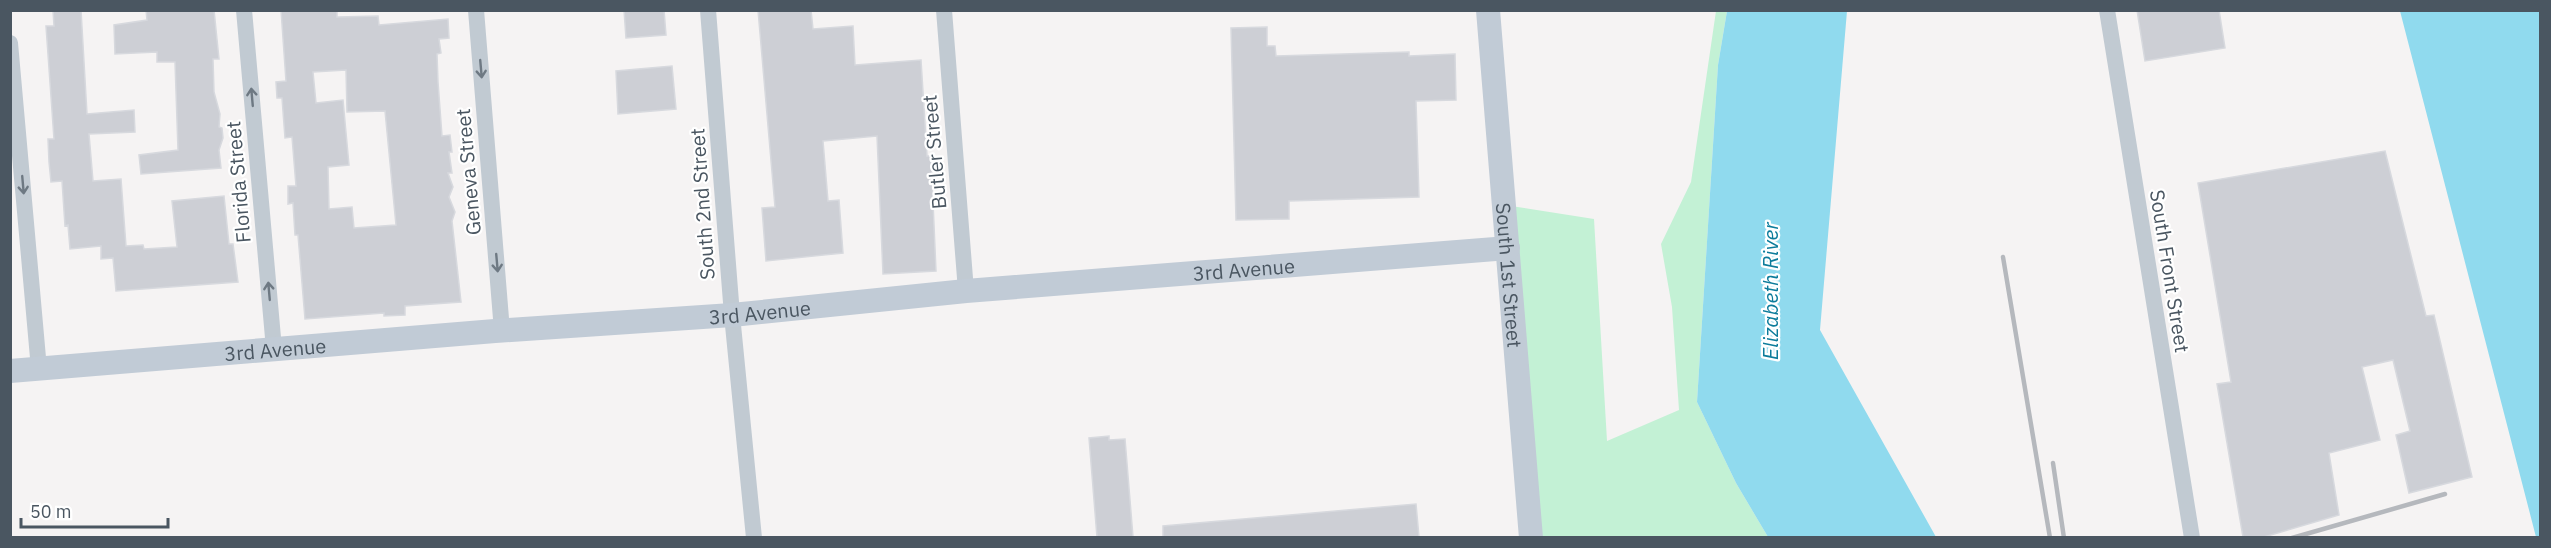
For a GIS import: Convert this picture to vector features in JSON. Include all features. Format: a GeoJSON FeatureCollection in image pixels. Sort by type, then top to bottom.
{"type":"FeatureCollection","features":[{"type":"Feature","properties":{"kind":"street","name":"Florida Street"},"geometry":{"type":"LineString","coordinates":[[244,10],[274,349]]}},
{"type":"Feature","properties":{"kind":"street","name":"Geneva Street"},"geometry":{"type":"LineString","coordinates":[[476,10],[502,331]]}},
{"type":"Feature","properties":{"kind":"street","name":"South 2nd Street"},"geometry":{"type":"LineString","coordinates":[[708,10],[732,315],[754,537]]}},
{"type":"Feature","properties":{"kind":"street","name":"Butler Street"},"geometry":{"type":"LineString","coordinates":[[944,10],[966,291]]}},
{"type":"Feature","properties":{"kind":"street","name":"South 1st Street"},"geometry":{"type":"LineString","coordinates":[[1488,10],[1531,537]]}},
{"type":"Feature","properties":{"kind":"street","name":"South Front Street"},"geometry":{"type":"LineString","coordinates":[[2107,10],[2192,537]]}},
{"type":"Feature","properties":{"kind":"street"},"geometry":{"type":"LineString","coordinates":[[10,43],[39,369]]}},
{"type":"Feature","properties":{"kind":"street","name":"3rd Avenue"},"geometry":{"type":"LineString","coordinates":[[10,371],[502,331],[732,315],[966,291],[1508,248]]}},
{"type":"Feature","properties":{"kind":"green space"},"geometry":{"type":"Polygon","coordinates":[[[1716,11],[1727,11],[1718,65],[1697,402],[1736,483],[1768,537],[1535,537],[1511,206],[1594,219],[1607,441],[1679,410],[1672,307],[1661,244],[1691,182],[1716,11]]]}},
{"type":"Feature","properties":{"kind":"water","name":"Elizabeth River"},"geometry":{"type":"Polygon","coordinates":[[[1727,11],[1847,11],[1820,330],[1936,537],[1768,537],[1736,483],[1697,402],[1718,65],[1727,11]]]}},
{"type":"Feature","properties":{"kind":"water"},"geometry":{"type":"Polygon","coordinates":[[[2400,11],[2540,11],[2540,537],[2536,537],[2400,11]]]}},
{"type":"Feature","properties":{"kind":"building"},"geometry":{"type":"Polygon","coordinates":[[[53,10],[81,10],[87,114],[134,110],[135,132],[89,134],[93,181],[121,179],[126,246],[143,245],[144,249],[177,247],[172,201],[224,196],[229,244],[233,244],[238,282],[116,291],[113,258],[101,259],[101,246],[70,249],[68,225],[65,226],[62,181],[51,182],[49,162],[48,139],[54,139],[46,26],[54,26],[53,10]]]}},
{"type":"Feature","properties":{"kind":"building"},"geometry":{"type":"Polygon","coordinates":[[[146,10],[214,10],[219,59],[213,59],[214,92],[220,114],[219,127],[222,128],[223,138],[219,150],[221,168],[141,174],[139,155],[178,150],[175,62],[157,62],[157,52],[115,54],[114,25],[147,20],[146,10]]]}},
{"type":"Feature","properties":{"kind":"building"},"geometry":{"type":"Polygon","coordinates":[[[281,10],[337,10],[337,17],[378,16],[379,25],[448,19],[449,38],[439,39],[441,53],[437,54],[438,82],[442,136],[450,135],[452,152],[449,152],[452,173],[448,173],[453,187],[449,197],[455,212],[452,221],[461,302],[405,306],[405,315],[384,316],[384,313],[305,319],[298,235],[295,235],[293,203],[288,204],[288,186],[296,186],[292,137],[285,138],[282,98],[277,98],[276,82],[286,81],[281,10]],[[346,70],[313,72],[316,103],[343,100],[349,165],[328,167],[329,209],[352,207],[354,228],[396,225],[385,111],[347,112],[346,70]]]}},
{"type":"Feature","properties":{"kind":"building"},"geometry":{"type":"Polygon","coordinates":[[[624,10],[664,10],[666,35],[626,38],[624,10]]]}},
{"type":"Feature","properties":{"kind":"building"},"geometry":{"type":"Polygon","coordinates":[[[758,10],[811,10],[813,29],[853,26],[855,65],[921,60],[927,156],[931,156],[936,271],[883,274],[877,136],[823,141],[828,201],[839,200],[843,253],[766,261],[762,208],[775,207],[758,10]]]}},
{"type":"Feature","properties":{"kind":"building"},"geometry":{"type":"Polygon","coordinates":[[[2137,10],[2219,10],[2225,48],[2145,61],[2137,10]]]}},
{"type":"Feature","properties":{"kind":"building"},"geometry":{"type":"Polygon","coordinates":[[[1267,27],[1267,46],[1275,46],[1276,56],[1409,52],[1409,56],[1455,54],[1456,100],[1416,101],[1419,197],[1289,201],[1289,219],[1236,220],[1231,28],[1267,27]]]}},
{"type":"Feature","properties":{"kind":"building"},"geometry":{"type":"Polygon","coordinates":[[[672,66],[676,109],[618,114],[616,71],[672,66]]]}},
{"type":"Feature","properties":{"kind":"building"},"geometry":{"type":"Polygon","coordinates":[[[2385,151],[2426,316],[2434,315],[2472,477],[2409,493],[2396,435],[2410,431],[2393,360],[2362,367],[2380,440],[2329,453],[2339,515],[2264,537],[2243,537],[2217,384],[2231,382],[2198,183],[2385,151]]]}},
{"type":"Feature","properties":{"kind":"building"},"geometry":{"type":"Polygon","coordinates":[[[1109,436],[1109,440],[1125,439],[1133,537],[1097,537],[1089,438],[1109,436]]]}},
{"type":"Feature","properties":{"kind":"building"},"geometry":{"type":"Polygon","coordinates":[[[1416,504],[1419,537],[1163,537],[1163,526],[1416,504]]]}},
{"type":"Feature","properties":{"kind":"railway"},"geometry":{"type":"LineString","coordinates":[[2003,257],[2050,538]]}},
{"type":"Feature","properties":{"kind":"railway"},"geometry":{"type":"LineString","coordinates":[[2053,463],[2064,538]]}},
{"type":"Feature","properties":{"kind":"railway"},"geometry":{"type":"LineString","coordinates":[[2292,538],[2445,494]]}}]}
